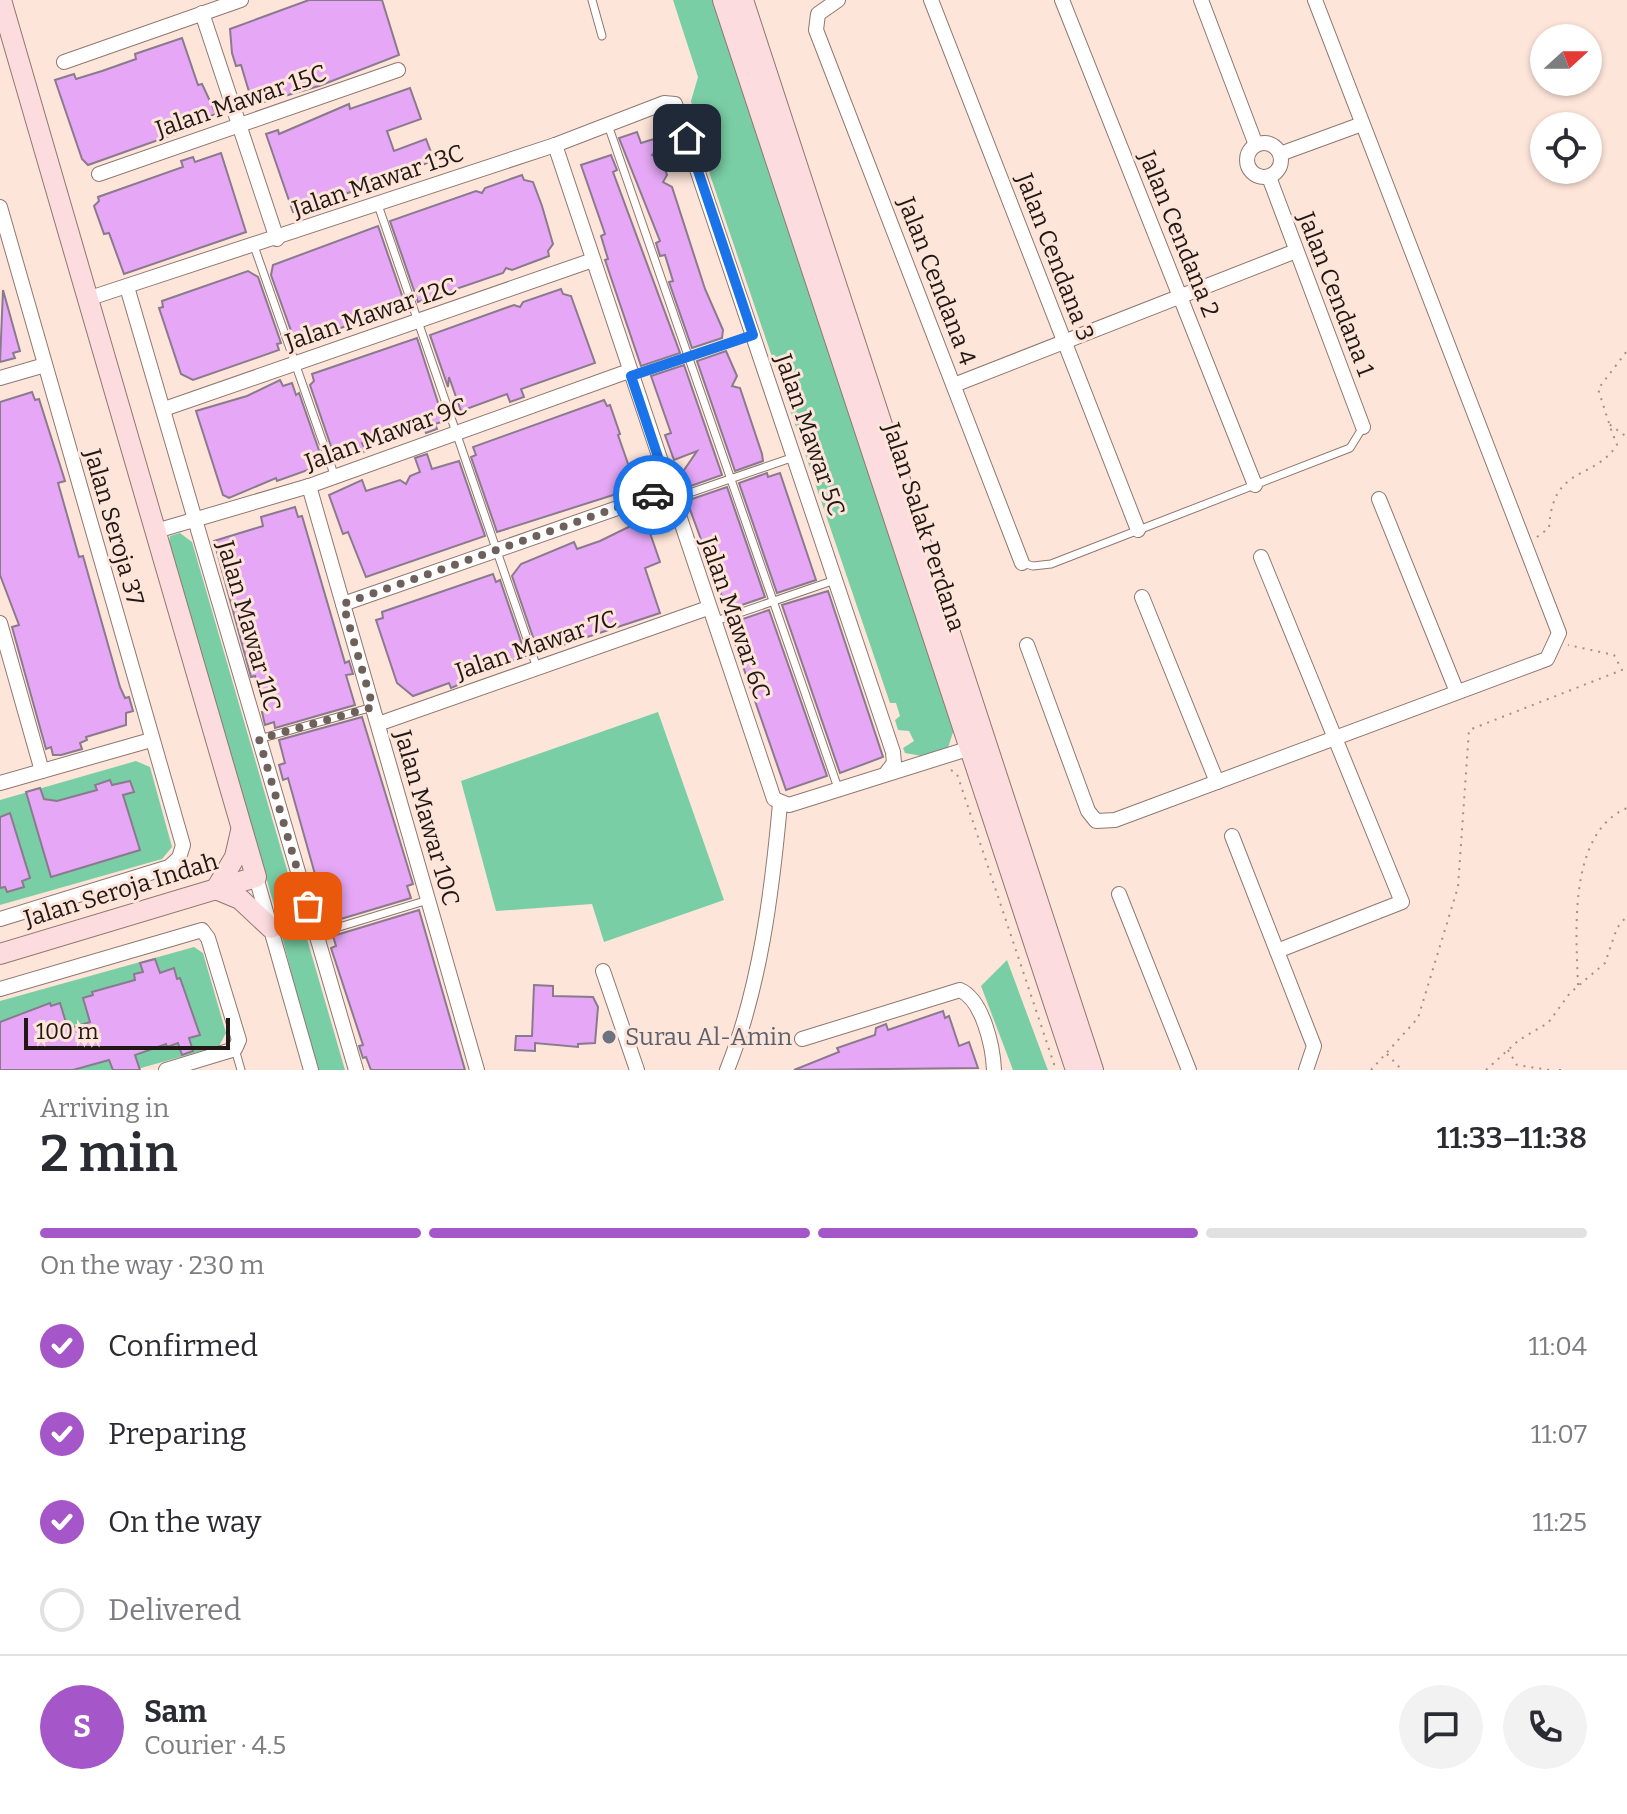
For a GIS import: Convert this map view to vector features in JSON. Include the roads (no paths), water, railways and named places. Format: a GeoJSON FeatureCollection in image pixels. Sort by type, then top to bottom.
{"type":"FeatureCollection","features":[{"type":"Feature","properties":{"kind":"street"},"geometry":{"type":"LineString","coordinates":[[1,0],[311,1070]]}},
{"type":"Feature","properties":{"kind":"street"},"geometry":{"type":"LineString","coordinates":[[64,62],[241,0]]}},
{"type":"Feature","properties":{"kind":"street","name":"Jalan Salak Perdana"},"geometry":{"type":"LineString","coordinates":[[723,0],[978,746],[1093,1070]]}},
{"type":"Feature","properties":{"kind":"street","name":"Jalan Salak Perdana"},"geometry":{"type":"LineString","coordinates":[[743,0],[978,746],[1076,1070]]}},
{"type":"Feature","properties":{"kind":"street","name":"Jalan Cendana 4"},"geometry":{"type":"LineString","coordinates":[[838,0],[818,14],[816,30],[1022,563]]}},
{"type":"Feature","properties":{"kind":"street","name":"Jalan Cendana 3"},"geometry":{"type":"LineString","coordinates":[[931,0],[1138,530]]}},
{"type":"Feature","properties":{"kind":"street","name":"Jalan Cendana 2"},"geometry":{"type":"LineString","coordinates":[[1062,0],[1255,485]]}},
{"type":"Feature","properties":{"kind":"street"},"geometry":{"type":"LineString","coordinates":[[1201,0],[1256,145]]}},
{"type":"Feature","properties":{"kind":"street"},"geometry":{"type":"LineString","coordinates":[[1027,645],[1088,811],[1096,821],[1115,820],[1547,659],[1555,642],[1559,633],[1315,0]]}},
{"type":"Feature","properties":{"kind":"street"},"geometry":{"type":"LineString","coordinates":[[0,13],[15,43]]}},
{"type":"Feature","properties":{"kind":"street"},"geometry":{"type":"LineString","coordinates":[[202,13],[277,239]]}},
{"type":"Feature","properties":{"kind":"street","name":"Jalan Mawar 15C"},"geometry":{"type":"LineString","coordinates":[[99,174],[398,70]]}},
{"type":"Feature","properties":{"kind":"street","name":"Jalan Mawar 13C"},"geometry":{"type":"LineString","coordinates":[[87,299],[378,205],[670,102],[678,110]]}},
{"type":"Feature","properties":{"kind":"street","name":"Jalan Mawar 5C"},"geometry":{"type":"LineString","coordinates":[[678,110],[893,752],[894,763],[887,772]]}},
{"type":"Feature","properties":{"kind":"street"},"geometry":{"type":"LineString","coordinates":[[1280,154],[1362,124]]}},
{"type":"Feature","properties":{"kind":"street"},"geometry":{"type":"LineString","coordinates":[[1268,144],[1280,154],[1281,165],[1269,177],[1258,176],[1250,169],[1247,159],[1256,145],[1268,144]]}},
{"type":"Feature","properties":{"kind":"street","name":"Jalan Mawar 6C"},"geometry":{"type":"LineString","coordinates":[[555,145],[710,615],[769,786],[780,804]]}},
{"type":"Feature","properties":{"kind":"street","name":"Jalan Cendana 1"},"geometry":{"type":"LineString","coordinates":[[1269,177],[1363,427]]}},
{"type":"Feature","properties":{"kind":"street","name":"Jalan Seroja 37"},"geometry":{"type":"LineString","coordinates":[[0,207],[183,845],[179,858],[169,867],[0,919]]}},
{"type":"Feature","properties":{"kind":"street"},"geometry":{"type":"LineString","coordinates":[[954,385],[1296,251]]}},
{"type":"Feature","properties":{"kind":"street","name":"Jalan Mawar 12C"},"geometry":{"type":"LineString","coordinates":[[164,409],[593,260]]}},
{"type":"Feature","properties":{"kind":"street","name":"Jalan Mawar 11C"},"geometry":{"type":"LineString","coordinates":[[127,287],[356,1070]]}},
{"type":"Feature","properties":{"kind":"street"},"geometry":{"type":"LineString","coordinates":[[0,378],[45,365]]}},
{"type":"Feature","properties":{"kind":"street","name":"Jalan Mawar 9C"},"geometry":{"type":"LineString","coordinates":[[156,531],[309,486],[630,374]]}},
{"type":"Feature","properties":{"kind":"street","name":"Jalan Mawar 10C"},"geometry":{"type":"LineString","coordinates":[[309,486],[477,1070]]}},
{"type":"Feature","properties":{"kind":"street"},"geometry":{"type":"LineString","coordinates":[[343,604],[670,494]]}},
{"type":"Feature","properties":{"kind":"street"},"geometry":{"type":"LineString","coordinates":[[1379,499],[1457,692]]}},
{"type":"Feature","properties":{"kind":"street"},"geometry":{"type":"LineString","coordinates":[[1261,557],[1402,902],[1277,951]]}},
{"type":"Feature","properties":{"kind":"street"},"geometry":{"type":"LineString","coordinates":[[1142,597],[1217,782]]}},
{"type":"Feature","properties":{"kind":"street","name":"Jalan Mawar 7C"},"geometry":{"type":"LineString","coordinates":[[378,724],[537,668],[710,615]]}},
{"type":"Feature","properties":{"kind":"street"},"geometry":{"type":"LineString","coordinates":[[0,623],[42,771]]}},
{"type":"Feature","properties":{"kind":"street"},"geometry":{"type":"LineString","coordinates":[[0,783],[151,740]]}},
{"type":"Feature","properties":{"kind":"street"},"geometry":{"type":"LineString","coordinates":[[727,1070],[749,1001],[774,868],[780,804],[978,746]]}},
{"type":"Feature","properties":{"kind":"street"},"geometry":{"type":"LineString","coordinates":[[242,827],[235,857],[216,889],[240,899],[271,928]]}},
{"type":"Feature","properties":{"kind":"street"},"geometry":{"type":"LineString","coordinates":[[1232,836],[1314,1046],[1306,1070]]}},
{"type":"Feature","properties":{"kind":"street","name":"Jalan Seroja Indah"},"geometry":{"type":"LineString","coordinates":[[0,954],[256,877]]}},
{"type":"Feature","properties":{"kind":"street"},"geometry":{"type":"LineString","coordinates":[[1119,894],[1189,1070]]}},
{"type":"Feature","properties":{"kind":"street"},"geometry":{"type":"LineString","coordinates":[[0,989],[202,930],[208,938],[239,1040],[235,1049],[166,1070]]}},
{"type":"Feature","properties":{"kind":"street"},"geometry":{"type":"LineString","coordinates":[[603,971],[637,1070]]}},
{"type":"Feature","properties":{"kind":"street"},"geometry":{"type":"LineString","coordinates":[[802,1039],[960,990],[974,1002],[993,1053],[994,1070]]}},
{"type":"Feature","properties":{"kind":"lane"},"geometry":{"type":"LineString","coordinates":[[592,0],[602,36]]}},
{"type":"Feature","properties":{"kind":"lane"},"geometry":{"type":"LineString","coordinates":[[608,125],[838,788]]}},
{"type":"Feature","properties":{"kind":"lane"},"geometry":{"type":"LineString","coordinates":[[378,205],[537,668]]}},
{"type":"Feature","properties":{"kind":"lane"},"geometry":{"type":"LineString","coordinates":[[254,246],[335,477]]}},
{"type":"Feature","properties":{"kind":"lane"},"geometry":{"type":"LineString","coordinates":[[630,374],[753,335]]}},
{"type":"Feature","properties":{"kind":"lane"},"geometry":{"type":"LineString","coordinates":[[1022,563],[1033,566],[1051,564],[1350,448],[1363,427]]}},
{"type":"Feature","properties":{"kind":"lane"},"geometry":{"type":"LineString","coordinates":[[670,494],[731,479],[794,457]]}},
{"type":"Feature","properties":{"kind":"lane"},"geometry":{"type":"LineString","coordinates":[[710,615],[773,601],[835,580]]}},
{"type":"Feature","properties":{"kind":"lane"},"geometry":{"type":"LineString","coordinates":[[259,739],[373,707]]}},
{"type":"Feature","properties":{"kind":"lane"},"geometry":{"type":"LineString","coordinates":[[316,934],[428,900]]}},
{"type":"Feature","properties":{"kind":"lane"},"geometry":{"type":"LineString","coordinates":[[235,1049],[241,1070]]}},
{"type":"Feature","properties":{"kind":"place","name":"Surau Al-Amin"},"geometry":{"type":"Point","coordinates":[609,1037]}}]}
